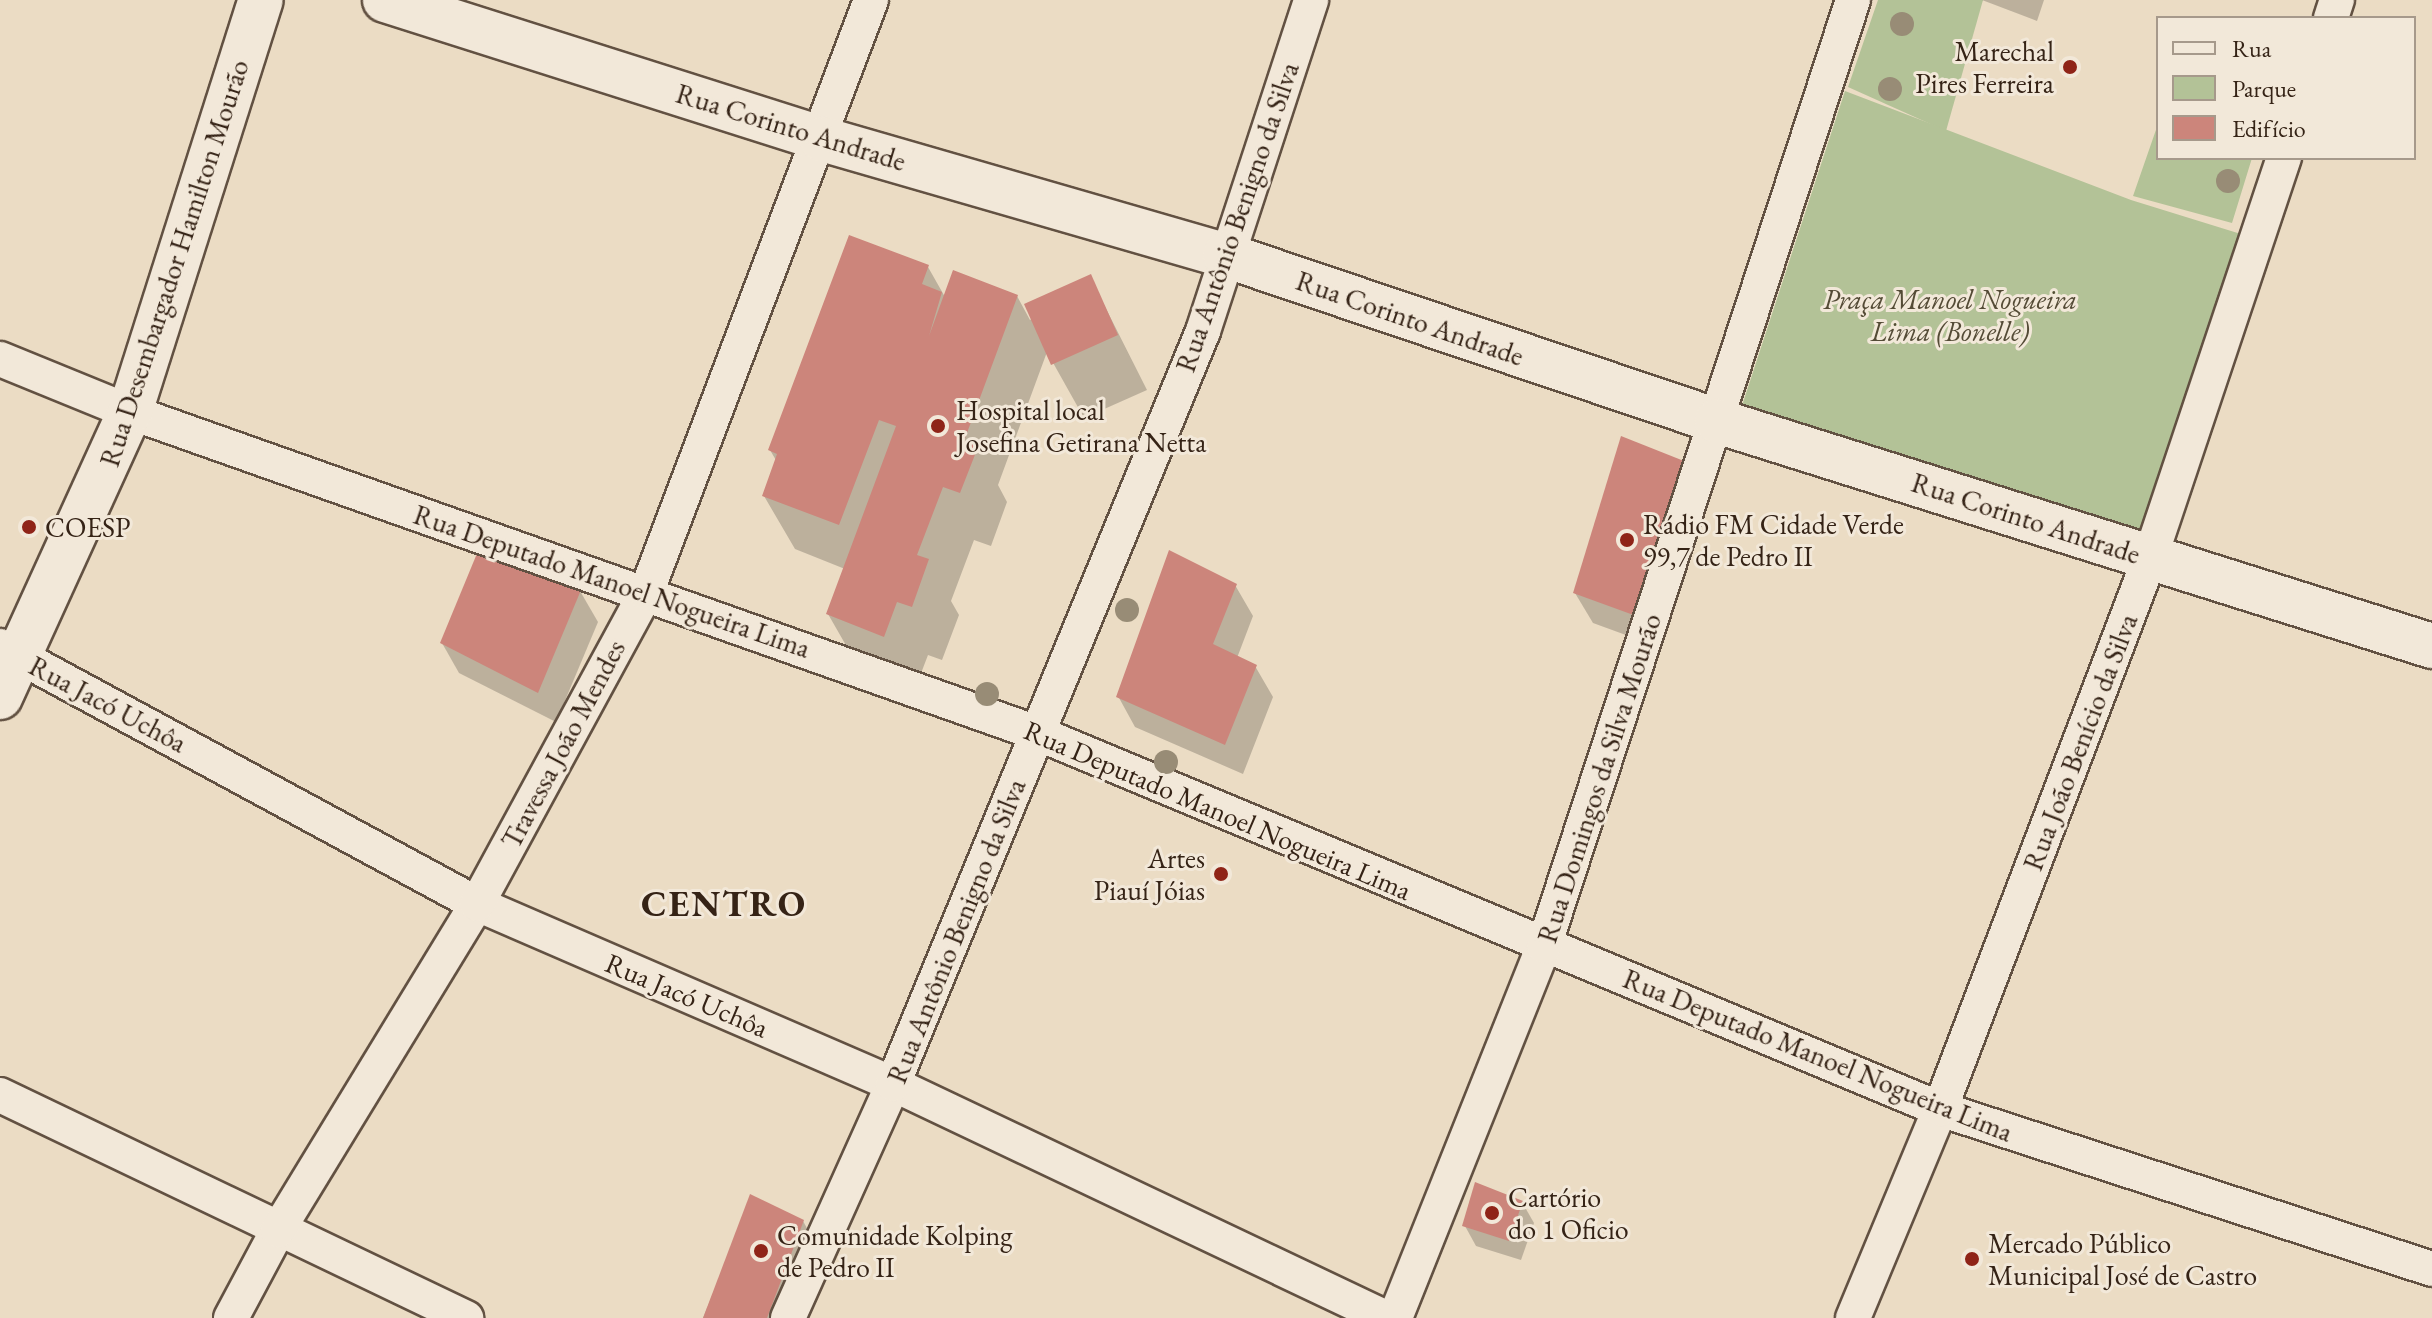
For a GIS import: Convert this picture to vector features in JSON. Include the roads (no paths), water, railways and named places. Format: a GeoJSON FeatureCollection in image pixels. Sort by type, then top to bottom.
{"type":"FeatureCollection","features":[{"type":"Feature","properties":{"kind":"street","name":"Rua Desembargador Hamilton Mourão"},"geometry":{"type":"LineString","coordinates":[[0,697],[10,652],[130,412],[261,0]]}},
{"type":"Feature","properties":{"kind":"street","name":"Rua Corinto Andrade"},"geometry":{"type":"LineString","coordinates":[[385,0],[822,139],[1225,255],[1717,421],[2432,646]]}},
{"type":"Feature","properties":{"kind":"street","name":"Travessa João Mendes"},"geometry":{"type":"LineString","coordinates":[[231,1318],[278,1230],[477,904],[646,593],[822,139],[871,0]]}},
{"type":"Feature","properties":{"kind":"street","name":"Rua Antônio Benigno da Silva"},"geometry":{"type":"LineString","coordinates":[[788,1318],[893,1084],[1203,331],[1225,255],[1311,0]]}},
{"type":"Feature","properties":{"kind":"street","name":"Rua Domingos da Silva Mourão"},"geometry":{"type":"LineString","coordinates":[[1395,1318],[1544,946],[1853,0]]}},
{"type":"Feature","properties":{"kind":"street","name":"Rua João Benício da Silva"},"geometry":{"type":"LineString","coordinates":[[1853,1318],[1940,1109],[2150,558],[2283,160]]}},
{"type":"Feature","properties":{"kind":"street","name":"Rua Deputado Manoel Nogueira Lima"},"geometry":{"type":"LineString","coordinates":[[0,359],[130,412],[1037,733],[1940,1109],[2432,1269]]}},
{"type":"Feature","properties":{"kind":"street","name":"Rua Jacó Uchôa"},"geometry":{"type":"LineString","coordinates":[[10,652],[477,904],[893,1084],[1386,1318]]}},
{"type":"Feature","properties":{"kind":"street"},"geometry":{"type":"LineString","coordinates":[[0,1095],[466,1318]]}},
{"type":"Feature","properties":{"kind":"place","name":"Marechal Pires Ferreira"},"geometry":{"type":"Point","coordinates":[2070,67]}},
{"type":"Feature","properties":{"kind":"place","name":"Hospital local Josefina Getirana Netta"},"geometry":{"type":"Point","coordinates":[938,426]}},
{"type":"Feature","properties":{"kind":"place","name":"COESP"},"geometry":{"type":"Point","coordinates":[29,527]}},
{"type":"Feature","properties":{"kind":"place","name":"Rádio FM Cidade Verde 99,7 de Pedro II"},"geometry":{"type":"Point","coordinates":[1627,540]}},
{"type":"Feature","properties":{"kind":"place","name":"Artes Piauí Jóias"},"geometry":{"type":"Point","coordinates":[1221,874]}},
{"type":"Feature","properties":{"kind":"place","name":"Cartório do 1 Oficio"},"geometry":{"type":"Point","coordinates":[1492,1213]}},
{"type":"Feature","properties":{"kind":"place","name":"Comunidade Kolping de Pedro II"},"geometry":{"type":"Point","coordinates":[761,1251]}},
{"type":"Feature","properties":{"kind":"place","name":"Mercado Público Municipal José de Castro"},"geometry":{"type":"Point","coordinates":[1972,1259]}},
{"type":"Feature","properties":{"kind":"district","name":"CENTRO"},"geometry":{"type":"Point","coordinates":[724,904]}},
{"type":"Feature","properties":{"kind":"park label","name":"Praça Manoel Nogueira Lima (Bonelle)"},"geometry":{"type":"Point","coordinates":[1950,315]}}]}
